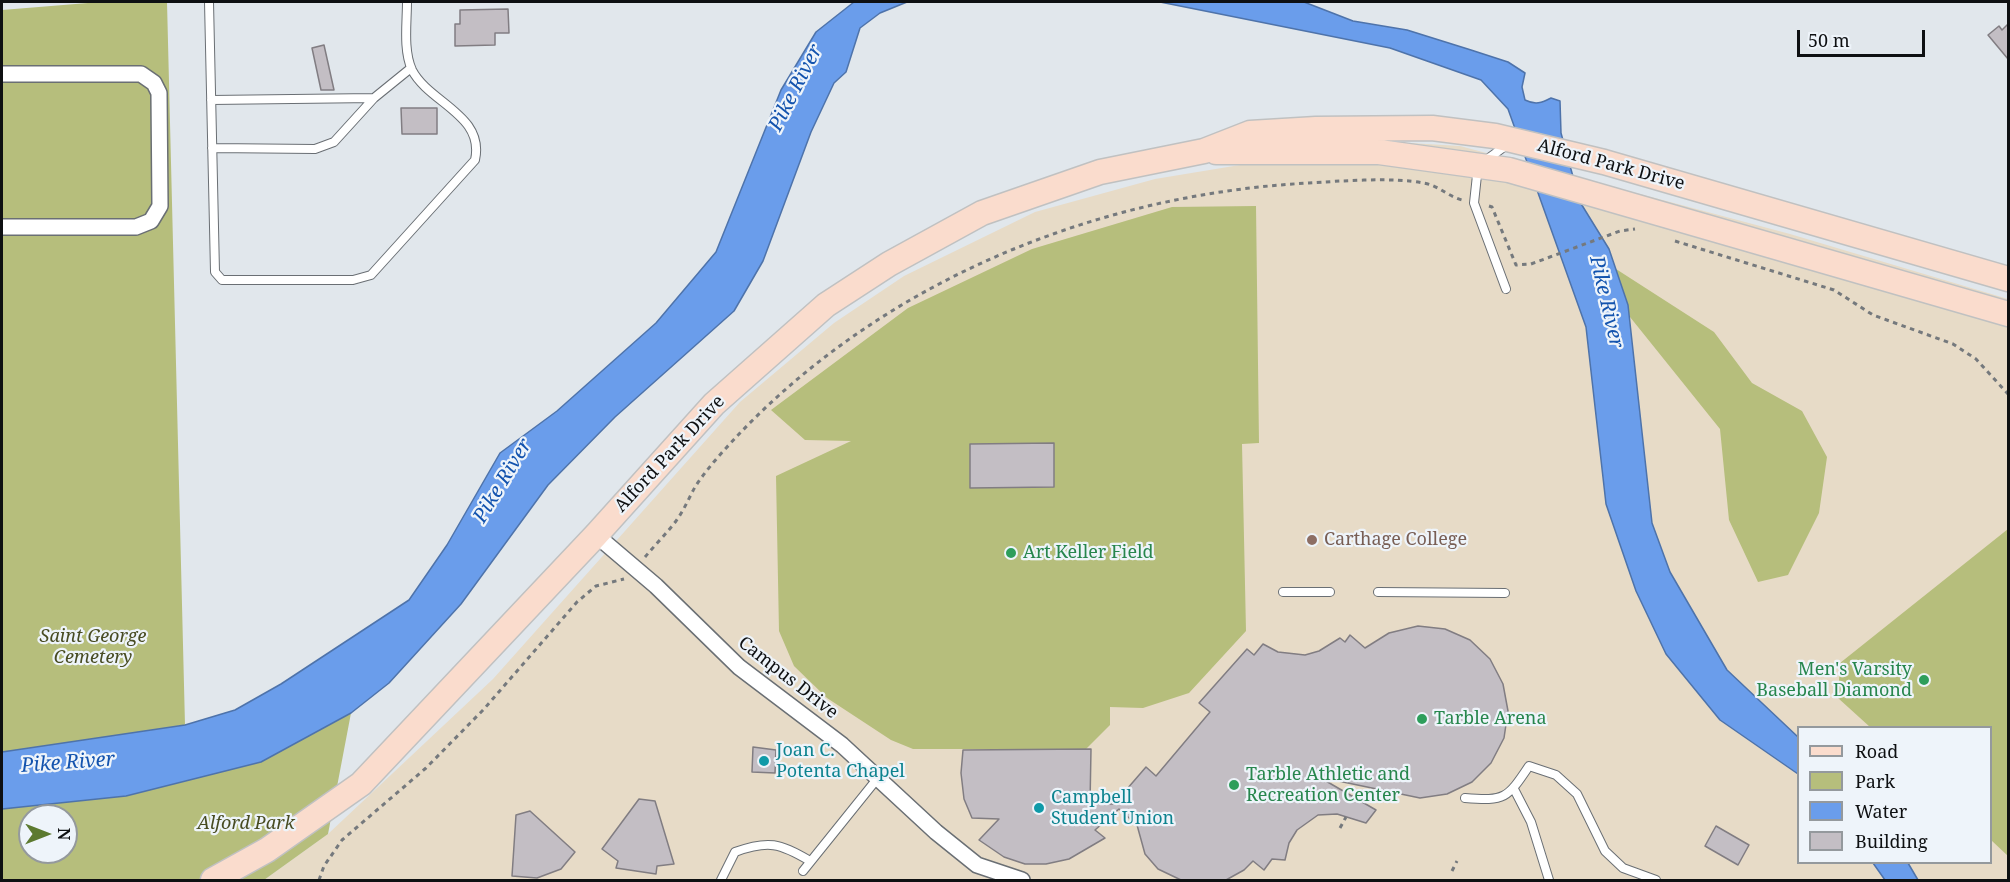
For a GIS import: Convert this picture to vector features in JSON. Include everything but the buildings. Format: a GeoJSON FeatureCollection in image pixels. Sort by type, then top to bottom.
{"type":"FeatureCollection","features":[{"type":"Feature","properties":{"kind":"main road","name":"Alford Park Drive"},"geometry":{"type":"LineString","coordinates":[[213,880],[267,850],[361,784],[596,535],[714,404],[826,304],[889,264],[982,213],[1100,172],[1204,151],[1250,133],[1316,129],[1432,128],[1505,138],[1604,162],[2008,279]]}},
{"type":"Feature","properties":{"kind":"main road","name":"Alford Park Drive"},"geometry":{"type":"LineString","coordinates":[[1204,151],[1379,152],[1509,170],[1611,197],[2008,314]]}},
{"type":"Feature","properties":{"kind":"street"},"geometry":{"type":"LineString","coordinates":[[2,74],[141,74],[149,78],[159,93],[160,206],[151,221],[136,227],[2,227]]}},
{"type":"Feature","properties":{"kind":"street"},"geometry":{"type":"LineString","coordinates":[[1971,302],[2008,325]]}},
{"type":"Feature","properties":{"kind":"street","name":"Campus Drive"},"geometry":{"type":"LineString","coordinates":[[596,535],[636,567],[710,642],[739,667],[833,738],[977,865],[1022,880]]}},
{"type":"Feature","properties":{"kind":"lane"},"geometry":{"type":"LineString","coordinates":[[209,2],[215,272],[222,280],[353,280],[371,275],[475,160],[478,144],[471,128],[413,73],[408,57],[407,2]]}},
{"type":"Feature","properties":{"kind":"lane"},"geometry":{"type":"LineString","coordinates":[[212,148],[315,149],[334,142],[374,98],[411,68]]}},
{"type":"Feature","properties":{"kind":"lane"},"geometry":{"type":"LineString","coordinates":[[211,100],[374,98]]}},
{"type":"Feature","properties":{"kind":"lane"},"geometry":{"type":"LineString","coordinates":[[1505,138],[1478,166],[1474,203],[1506,289]]}},
{"type":"Feature","properties":{"kind":"lane"},"geometry":{"type":"LineString","coordinates":[[1283,592],[1330,592]]}},
{"type":"Feature","properties":{"kind":"lane"},"geometry":{"type":"LineString","coordinates":[[1378,592],[1505,592]]}},
{"type":"Feature","properties":{"kind":"lane"},"geometry":{"type":"LineString","coordinates":[[1466,798],[1499,800],[1514,789],[1529,766],[1556,775],[1577,794],[1605,851],[1623,868],[1656,880]]}},
{"type":"Feature","properties":{"kind":"lane"},"geometry":{"type":"LineString","coordinates":[[803,872],[877,779]]}},
{"type":"Feature","properties":{"kind":"lane"},"geometry":{"type":"LineString","coordinates":[[1514,789],[1531,822],[1549,880]]}},
{"type":"Feature","properties":{"kind":"lane"},"geometry":{"type":"LineString","coordinates":[[721,880],[735,852],[760,843],[789,849],[810,861]]}},
{"type":"Feature","properties":{"kind":"path"},"geometry":{"type":"LineString","coordinates":[[319,880],[324,866],[342,840],[426,768],[484,709],[577,602],[596,586],[623,579],[636,567],[677,520],[707,470],[742,431],[813,366],[913,298],[980,264],[1047,235],[1118,212],[1200,193],[1268,185],[1342,181],[1422,182],[1435,186],[1447,196],[1492,207],[1516,265],[1531,264],[1620,231],[1638,229]]}},
{"type":"Feature","properties":{"kind":"path"},"geometry":{"type":"LineString","coordinates":[[1668,239],[1826,287],[1851,299],[1873,315],[1953,344],[1976,359],[2008,394]]}},
{"type":"Feature","properties":{"kind":"path"},"geometry":{"type":"LineString","coordinates":[[1340,828],[1346,817]]}},
{"type":"Feature","properties":{"kind":"path"},"geometry":{"type":"LineString","coordinates":[[1452,871],[1457,861]]}},
{"type":"Feature","properties":{"kind":"shaded area","name":"Carthage College"},"geometry":{"type":"Polygon","coordinates":[[[1310,142],[1393,142],[1460,146],[1790,234],[2008,299],[2008,880],[264,880],[328,834],[493,679],[740,402],[834,323],[904,276],[1035,212],[1155,179],[1252,163],[1310,142]]]}},
{"type":"Feature","properties":{"kind":"green space","name":"Saint George Cemetery"},"geometry":{"type":"Polygon","coordinates":[[[100,2],[167,2],[185,725],[2,752],[2,10],[100,2]]]}},
{"type":"Feature","properties":{"kind":"green space","name":"Art Keller Field"},"geometry":{"type":"Polygon","coordinates":[[[1256,206],[1259,443],[1242,444],[1246,631],[1189,693],[1143,708],[1110,707],[1110,725],[1086,749],[913,749],[891,740],[827,698],[794,666],[779,631],[776,476],[851,441],[805,440],[771,410],[908,308],[1032,249],[1172,207],[1256,206]]]}},
{"type":"Feature","properties":{"kind":"green space"},"geometry":{"type":"Polygon","coordinates":[[[1616,269],[1714,332],[1752,383],[1802,411],[1827,457],[1819,513],[1788,575],[1758,582],[1729,520],[1720,429],[1630,317],[1616,269]]]}},
{"type":"Feature","properties":{"kind":"green space","name":"Men's Varsity Baseball Diamond"},"geometry":{"type":"Polygon","coordinates":[[[2008,529],[2008,856],[1992,841],[1992,726],[1869,726],[1838,698],[1840,663],[2008,529]]]}},
{"type":"Feature","properties":{"kind":"green space","name":"Alford Park"},"geometry":{"type":"Polygon","coordinates":[[[351,713],[328,834],[264,880],[2,880],[2,809],[18,807],[18,864],[78,864],[78,804],[50,804],[126,796],[261,762],[351,713]]]}},
{"type":"Feature","properties":{"kind":"water","name":"Pike River"},"geometry":{"type":"Polygon","coordinates":[[[854,2],[907,2],[880,13],[860,28],[846,72],[834,83],[811,132],[763,261],[734,311],[615,417],[548,485],[461,604],[389,683],[351,713],[261,762],[126,796],[50,804],[18,804],[18,807],[2,809],[2,752],[185,725],[235,710],[281,684],[409,600],[447,545],[500,453],[557,411],[656,323],[716,252],[781,90],[816,32],[854,2]]]}},
{"type":"Feature","properties":{"kind":"water","name":"Pike River"},"geometry":{"type":"Polygon","coordinates":[[[1160,2],[1304,2],[1353,21],[1407,30],[1508,62],[1525,73],[1522,87],[1525,100],[1538,103],[1551,98],[1560,101],[1561,133],[1580,202],[1609,249],[1628,305],[1652,523],[1670,572],[1727,670],[1797,736],[1797,773],[1720,720],[1666,654],[1636,591],[1606,504],[1586,327],[1508,109],[1481,80],[1390,48],[1160,2]]]}},
{"type":"Feature","properties":{"kind":"water"},"geometry":{"type":"Polygon","coordinates":[[[1874,864],[1909,864],[1918,880],[1885,880],[1874,864]]]}},
{"type":"Feature","properties":{"kind":"place","name":"Carthage College"},"geometry":{"type":"Point","coordinates":[1312,540]}},
{"type":"Feature","properties":{"kind":"place","name":"Art Keller Field"},"geometry":{"type":"Point","coordinates":[1011,553]}},
{"type":"Feature","properties":{"kind":"place","name":"Men's Varsity Baseball Diamond"},"geometry":{"type":"Point","coordinates":[1924,680]}},
{"type":"Feature","properties":{"kind":"place","name":"Tarble Arena"},"geometry":{"type":"Point","coordinates":[1422,719]}},
{"type":"Feature","properties":{"kind":"place","name":"Joan C. Potenta Chapel"},"geometry":{"type":"Point","coordinates":[764,761]}},
{"type":"Feature","properties":{"kind":"place","name":"Tarble Athletic and Recreation Center"},"geometry":{"type":"Point","coordinates":[1234,785]}},
{"type":"Feature","properties":{"kind":"place","name":"Campbell Student Union"},"geometry":{"type":"Point","coordinates":[1039,808]}}]}
